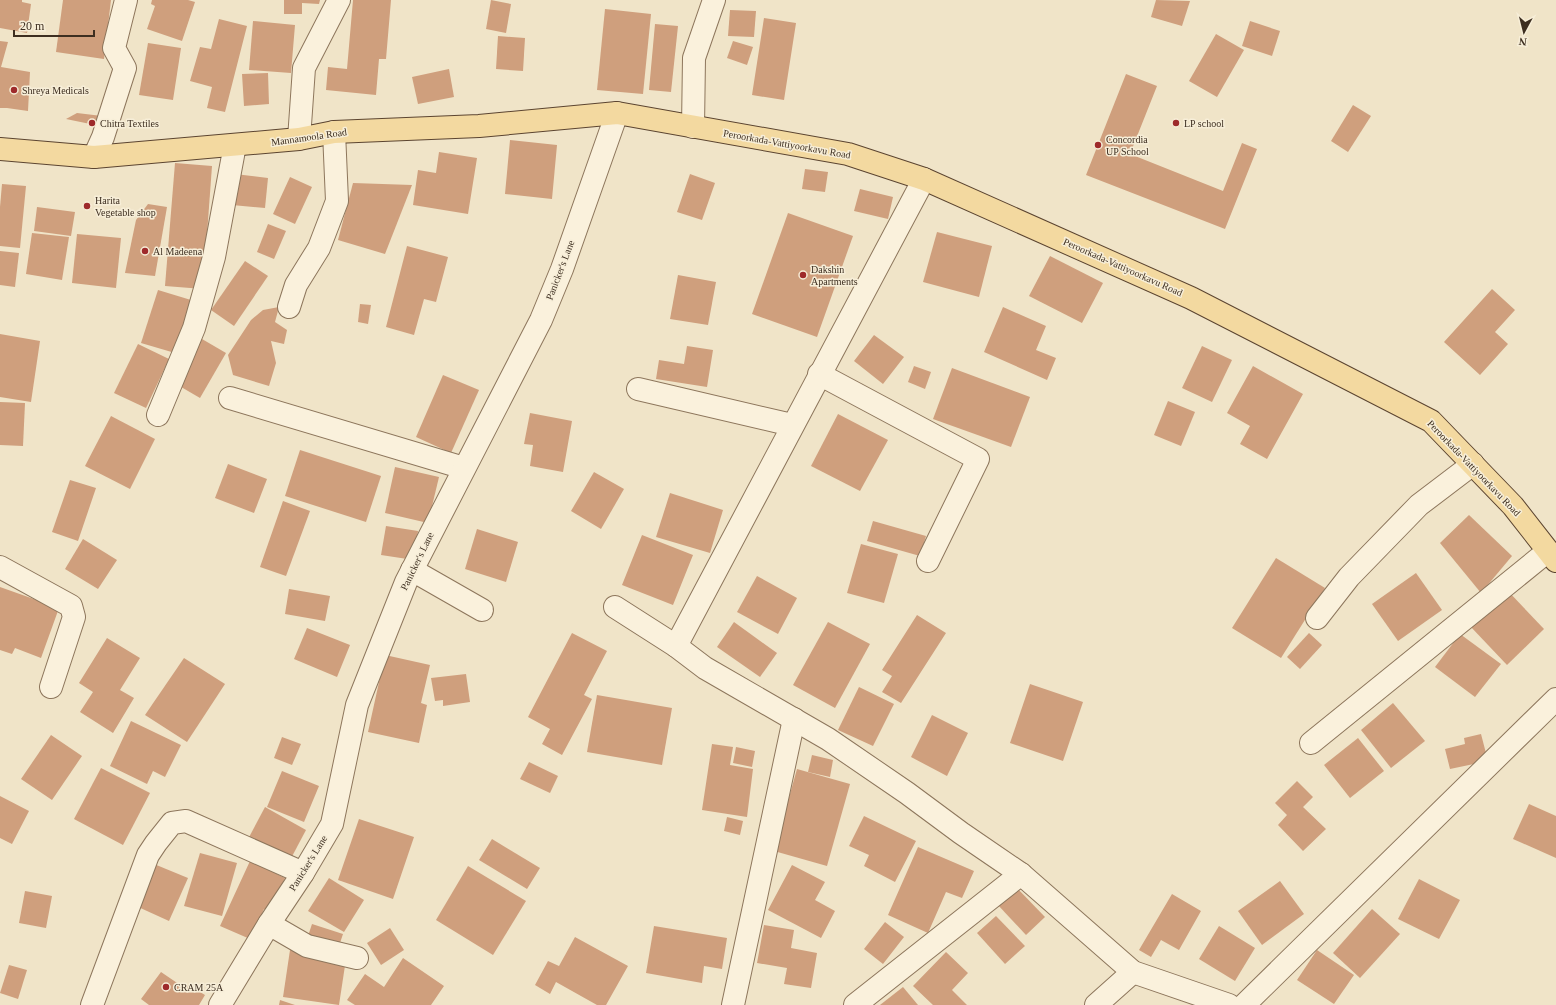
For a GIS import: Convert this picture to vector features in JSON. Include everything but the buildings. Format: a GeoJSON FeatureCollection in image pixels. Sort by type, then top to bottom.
{"type":"FeatureCollection","features":[{"type":"Feature","properties":{"kind":"main road","name":"Mannamoola Road"},"geometry":{"type":"LineString","coordinates":[[0,149],[94,157],[299,139],[334,132],[479,126],[617,113]]}},
{"type":"Feature","properties":{"kind":"main road","name":"Peroorkada-Vattiyoorkavu Road"},"geometry":{"type":"LineString","coordinates":[[617,113],[848,154],[924,179],[1191,298],[1431,421],[1513,506],[1552,556]]}},
{"type":"Feature","properties":{"kind":"street"},"geometry":{"type":"LineString","coordinates":[[94,157],[103,137],[125,68],[114,48],[126,0]]}},
{"type":"Feature","properties":{"kind":"street"},"geometry":{"type":"LineString","coordinates":[[299,139],[304,68],[339,0]]}},
{"type":"Feature","properties":{"kind":"street"},"geometry":{"type":"LineString","coordinates":[[693,127],[694,58],[714,0]]}},
{"type":"Feature","properties":{"kind":"street","name":"Panicker's Lane"},"geometry":{"type":"LineString","coordinates":[[220,1005],[332,824],[357,705],[406,582],[541,320],[562,269],[617,113]]}},
{"type":"Feature","properties":{"kind":"street"},"geometry":{"type":"LineString","coordinates":[[289,307],[296,285],[319,248],[337,201],[334,132]]}},
{"type":"Feature","properties":{"kind":"street"},"geometry":{"type":"LineString","coordinates":[[158,416],[194,328],[198,314],[214,257],[235,145]]}},
{"type":"Feature","properties":{"kind":"street"},"geometry":{"type":"LineString","coordinates":[[676,646],[819,374],[924,179]]}},
{"type":"Feature","properties":{"kind":"street"},"geometry":{"type":"LineString","coordinates":[[819,374],[978,459],[928,561]]}},
{"type":"Feature","properties":{"kind":"street"},"geometry":{"type":"LineString","coordinates":[[638,389],[792,425]]}},
{"type":"Feature","properties":{"kind":"street"},"geometry":{"type":"LineString","coordinates":[[230,398],[464,468]]}},
{"type":"Feature","properties":{"kind":"street"},"geometry":{"type":"LineString","coordinates":[[1317,618],[1349,577],[1419,505],[1473,464]]}},
{"type":"Feature","properties":{"kind":"street"},"geometry":{"type":"LineString","coordinates":[[1311,743],[1552,556]]}},
{"type":"Feature","properties":{"kind":"street"},"geometry":{"type":"LineString","coordinates":[[0,567],[71,606],[74,617],[51,687]]}},
{"type":"Feature","properties":{"kind":"street"},"geometry":{"type":"LineString","coordinates":[[412,570],[482,610]]}},
{"type":"Feature","properties":{"kind":"street"},"geometry":{"type":"LineString","coordinates":[[615,607],[676,646],[705,668],[828,739],[900,788],[961,833],[1022,874],[1133,972],[1228,1005]]}},
{"type":"Feature","properties":{"kind":"street"},"geometry":{"type":"LineString","coordinates":[[1244,1005],[1556,699]]}},
{"type":"Feature","properties":{"kind":"street"},"geometry":{"type":"LineString","coordinates":[[732,1005],[794,719]]}},
{"type":"Feature","properties":{"kind":"street"},"geometry":{"type":"LineString","coordinates":[[92,1005],[148,855],[172,823],[186,821],[303,873]]}},
{"type":"Feature","properties":{"kind":"street"},"geometry":{"type":"LineString","coordinates":[[855,1005],[1022,874]]}},
{"type":"Feature","properties":{"kind":"street"},"geometry":{"type":"LineString","coordinates":[[269,924],[307,946],[357,958]]}},
{"type":"Feature","properties":{"kind":"street"},"geometry":{"type":"LineString","coordinates":[[1096,1005],[1133,972]]}},
{"type":"Feature","properties":{"kind":"place","name":"Shreya Medicals"},"geometry":{"type":"Point","coordinates":[14,90]}},
{"type":"Feature","properties":{"kind":"place","name":"Chitra Textiles"},"geometry":{"type":"Point","coordinates":[92,123]}},
{"type":"Feature","properties":{"kind":"place","name":"LP school"},"geometry":{"type":"Point","coordinates":[1176,123]}},
{"type":"Feature","properties":{"kind":"place","name":"Concordia UP School"},"geometry":{"type":"Point","coordinates":[1098,145]}},
{"type":"Feature","properties":{"kind":"place","name":"Harita Vegetable shop"},"geometry":{"type":"Point","coordinates":[87,206]}},
{"type":"Feature","properties":{"kind":"place","name":"Al Madeena"},"geometry":{"type":"Point","coordinates":[145,251]}},
{"type":"Feature","properties":{"kind":"place","name":"Dakshin Apartments"},"geometry":{"type":"Point","coordinates":[803,275]}},
{"type":"Feature","properties":{"kind":"place","name":"CRAM 25A"},"geometry":{"type":"Point","coordinates":[166,987]}}]}
